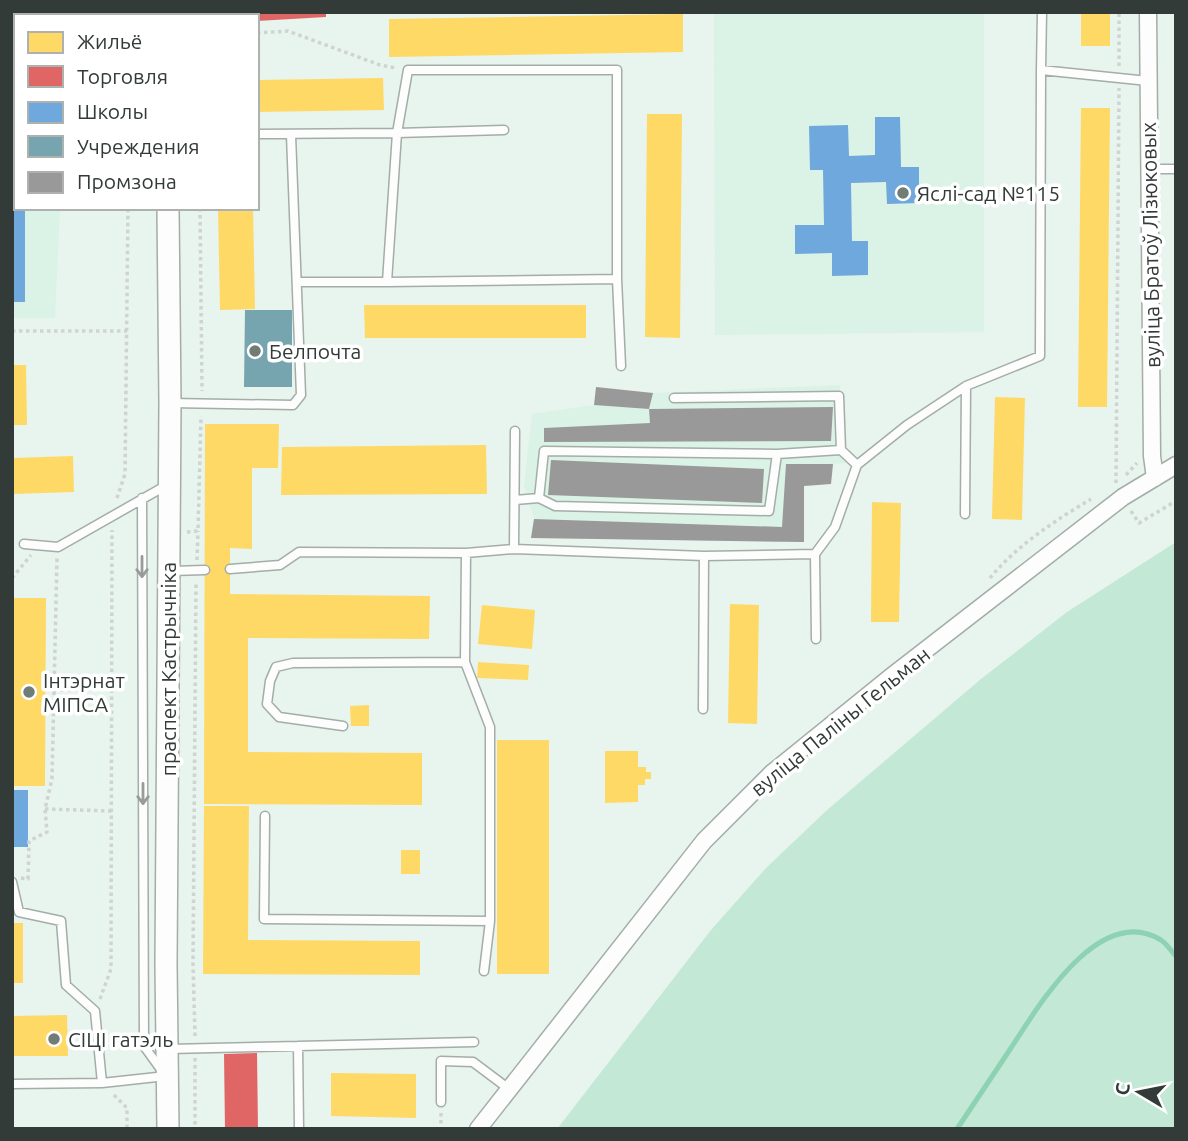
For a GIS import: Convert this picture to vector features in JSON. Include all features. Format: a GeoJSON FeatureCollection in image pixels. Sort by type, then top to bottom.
{"type":"FeatureCollection","features":[{"type":"Feature","properties":{"kind":"main road","name":"праспект Кастрычніка"},"geometry":{"type":"LineString","coordinates":[[168,210],[168,1129]]}},
{"type":"Feature","properties":{"kind":"street","name":"вуліца Братоў Лізюковых"},"geometry":{"type":"LineString","coordinates":[[1149,12],[1152,456],[1155,478]]}},
{"type":"Feature","properties":{"kind":"street","name":"вуліца Паліны Гельман"},"geometry":{"type":"LineString","coordinates":[[478,1129],[704,841],[772,772],[1123,497],[1176,466]]}},
{"type":"Feature","properties":{"kind":"lane"},"geometry":{"type":"LineString","coordinates":[[816,639],[815,554],[835,527],[857,464],[966,386],[1040,356],[1042,12]]}},
{"type":"Feature","properties":{"kind":"lane"},"geometry":{"type":"LineString","coordinates":[[387,282],[397,133],[408,69],[617,69],[617,279],[621,366]]}},
{"type":"Feature","properties":{"kind":"lane"},"geometry":{"type":"LineString","coordinates":[[1041,69],[1148,81]]}},
{"type":"Feature","properties":{"kind":"lane"},"geometry":{"type":"LineString","coordinates":[[259,134],[504,130]]}},
{"type":"Feature","properties":{"kind":"lane"},"geometry":{"type":"LineString","coordinates":[[170,403],[293,405],[301,394],[292,135]]}},
{"type":"Feature","properties":{"kind":"lane"},"geometry":{"type":"LineString","coordinates":[[1149,169],[1176,169]]}},
{"type":"Feature","properties":{"kind":"lane"},"geometry":{"type":"LineString","coordinates":[[297,282],[617,279]]}},
{"type":"Feature","properties":{"kind":"lane"},"geometry":{"type":"LineString","coordinates":[[965,514],[966,386]]}},
{"type":"Feature","properties":{"kind":"lane"},"geometry":{"type":"LineString","coordinates":[[674,398],[839,396],[841,450]]}},
{"type":"Feature","properties":{"kind":"lane"},"geometry":{"type":"LineString","coordinates":[[514,549],[515,431]]}},
{"type":"Feature","properties":{"kind":"lane"},"geometry":{"type":"LineString","coordinates":[[539,498],[544,451],[777,454],[841,450],[857,464]]}},
{"type":"Feature","properties":{"kind":"lane"},"geometry":{"type":"LineString","coordinates":[[515,500],[539,498],[555,506],[769,511],[777,454]]}},
{"type":"Feature","properties":{"kind":"lane"},"geometry":{"type":"LineString","coordinates":[[24,544],[58,547],[169,484]]}},
{"type":"Feature","properties":{"kind":"lane"},"geometry":{"type":"LineString","coordinates":[[142,498],[144,1046],[166,1076]]}},
{"type":"Feature","properties":{"kind":"lane"},"geometry":{"type":"LineString","coordinates":[[230,569],[280,565],[299,552],[466,554],[514,549],[704,556],[815,554]]}},
{"type":"Feature","properties":{"kind":"lane"},"geometry":{"type":"LineString","coordinates":[[466,554],[465,662],[489,727],[490,921],[484,971]]}},
{"type":"Feature","properties":{"kind":"lane"},"geometry":{"type":"LineString","coordinates":[[703,709],[704,556]]}},
{"type":"Feature","properties":{"kind":"lane"},"geometry":{"type":"LineString","coordinates":[[168,571],[201,570]]}},
{"type":"Feature","properties":{"kind":"lane"},"geometry":{"type":"LineString","coordinates":[[343,726],[279,717],[267,704],[270,681],[276,667],[293,663],[465,662]]}},
{"type":"Feature","properties":{"kind":"lane"},"geometry":{"type":"LineString","coordinates":[[265,816],[264,919],[490,921]]}},
{"type":"Feature","properties":{"kind":"lane"},"geometry":{"type":"LineString","coordinates":[[12,879],[19,912],[61,921],[66,985],[95,1011],[102,1083]]}},
{"type":"Feature","properties":{"kind":"lane"},"geometry":{"type":"LineString","coordinates":[[166,1049],[474,1042]]}},
{"type":"Feature","properties":{"kind":"lane"},"geometry":{"type":"LineString","coordinates":[[298,1046],[299,1129]]}},
{"type":"Feature","properties":{"kind":"lane"},"geometry":{"type":"LineString","coordinates":[[441,1102],[441,1061],[473,1062],[509,1089]]}},
{"type":"Feature","properties":{"kind":"lane"},"geometry":{"type":"LineString","coordinates":[[12,1084],[102,1083],[166,1076]]}},
{"type":"Feature","properties":{"kind":"path"},"geometry":{"type":"LineString","coordinates":[[1119,12],[1116,484],[1139,523],[1176,501]]}},
{"type":"Feature","properties":{"kind":"path"},"geometry":{"type":"LineString","coordinates":[[259,33],[288,31],[380,65],[408,69]]}},
{"type":"Feature","properties":{"kind":"path"},"geometry":{"type":"LineString","coordinates":[[95,1011],[111,969],[112,514],[125,474],[128,210]]}},
{"type":"Feature","properties":{"kind":"path"},"geometry":{"type":"LineString","coordinates":[[200,210],[202,403]]}},
{"type":"Feature","properties":{"kind":"path"},"geometry":{"type":"LineString","coordinates":[[12,331],[127,331]]}},
{"type":"Feature","properties":{"kind":"path"},"geometry":{"type":"LineString","coordinates":[[1002,564],[1070,511]]}},
{"type":"Feature","properties":{"kind":"path"},"geometry":{"type":"LineString","coordinates":[[195,1129],[193,954],[201,570],[198,531]]}},
{"type":"Feature","properties":{"kind":"path"},"geometry":{"type":"LineString","coordinates":[[12,578],[40,545]]}},
{"type":"Feature","properties":{"kind":"path"},"geometry":{"type":"LineString","coordinates":[[12,879],[28,879],[29,841],[47,832],[45,809],[52,779],[58,547]]}},
{"type":"Feature","properties":{"kind":"path"},"geometry":{"type":"LineString","coordinates":[[53,690],[113,689]]}},
{"type":"Feature","properties":{"kind":"path"},"geometry":{"type":"LineString","coordinates":[[45,809],[112,811]]}},
{"type":"Feature","properties":{"kind":"path"},"geometry":{"type":"LineString","coordinates":[[102,1083],[127,1108],[127,1129]]}},
{"type":"Feature","properties":{"kind":"shaded area"},"geometry":{"type":"Polygon","coordinates":[[[12,12],[68,12],[14,14],[14,210],[60,210],[55,318],[12,318],[12,12]]]}},
{"type":"Feature","properties":{"kind":"shaded area"},"geometry":{"type":"Polygon","coordinates":[[[714,12],[984,12],[984,332],[715,335],[714,12]]]}},
{"type":"Feature","properties":{"kind":"shaded area"},"geometry":{"type":"Polygon","coordinates":[[[840,385],[846,463],[833,464],[831,484],[804,486],[804,542],[531,538],[534,518],[524,486],[532,414],[594,405],[649,409],[653,393],[840,385]]]}},
{"type":"Feature","properties":{"kind":"shaded area"},"geometry":{"type":"Polygon","coordinates":[[[1176,542],[1176,1129],[557,1129],[711,930],[765,869],[826,811],[981,679],[1067,612],[1176,542]]]}},
{"type":"Feature","properties":{"kind":"building: Жильё"},"geometry":{"type":"Polygon","coordinates":[[[1081,12],[1110,12],[1110,46],[1081,46],[1081,12]]]}},
{"type":"Feature","properties":{"kind":"building: Жильё"},"geometry":{"type":"Polygon","coordinates":[[[683,14],[683,52],[389,57],[389,19],[683,14]]]}},
{"type":"Feature","properties":{"kind":"building: Жильё"},"geometry":{"type":"Polygon","coordinates":[[[383,78],[384,110],[259,112],[259,80],[383,78]]]}},
{"type":"Feature","properties":{"kind":"building: Жильё"},"geometry":{"type":"Polygon","coordinates":[[[1081,108],[1110,108],[1107,407],[1078,407],[1081,108]]]}},
{"type":"Feature","properties":{"kind":"building: Жильё"},"geometry":{"type":"Polygon","coordinates":[[[647,114],[682,114],[680,338],[645,337],[647,114]]]}},
{"type":"Feature","properties":{"kind":"building: Жильё"},"geometry":{"type":"Polygon","coordinates":[[[218,210],[253,210],[255,309],[220,310],[218,210]]]}},
{"type":"Feature","properties":{"kind":"building: Жильё"},"geometry":{"type":"Polygon","coordinates":[[[364,305],[586,305],[586,338],[365,338],[364,305]]]}},
{"type":"Feature","properties":{"kind":"building: Жильё"},"geometry":{"type":"Polygon","coordinates":[[[12,365],[26,365],[27,425],[12,425],[12,365]]]}},
{"type":"Feature","properties":{"kind":"building: Жильё"},"geometry":{"type":"Polygon","coordinates":[[[995,397],[1025,398],[1022,520],[992,519],[995,397]]]}},
{"type":"Feature","properties":{"kind":"building: Жильё"},"geometry":{"type":"Polygon","coordinates":[[[205,424],[279,424],[278,468],[252,468],[252,549],[230,548],[230,594],[430,596],[429,639],[248,638],[248,752],[422,753],[422,805],[204,804],[205,424]]]}},
{"type":"Feature","properties":{"kind":"building: Жильё"},"geometry":{"type":"Polygon","coordinates":[[[486,445],[487,494],[281,495],[282,447],[486,445]]]}},
{"type":"Feature","properties":{"kind":"building: Жильё"},"geometry":{"type":"Polygon","coordinates":[[[73,456],[74,492],[12,494],[12,458],[73,456]]]}},
{"type":"Feature","properties":{"kind":"building: Жильё"},"geometry":{"type":"Polygon","coordinates":[[[872,502],[901,503],[899,622],[871,622],[872,502]]]}},
{"type":"Feature","properties":{"kind":"building: Жильё","name":"Інтэрнат МІПСА"},"geometry":{"type":"Polygon","coordinates":[[[12,598],[46,598],[45,786],[12,786],[12,598]]]}},
{"type":"Feature","properties":{"kind":"building: Жильё"},"geometry":{"type":"Polygon","coordinates":[[[730,604],[759,605],[757,724],[728,723],[730,604]]]}},
{"type":"Feature","properties":{"kind":"building: Жильё"},"geometry":{"type":"Polygon","coordinates":[[[482,605],[535,610],[532,649],[478,644],[482,605]]]}},
{"type":"Feature","properties":{"kind":"building: Жильё"},"geometry":{"type":"Polygon","coordinates":[[[478,662],[529,665],[528,680],[477,678],[478,662]]]}},
{"type":"Feature","properties":{"kind":"building: Жильё"},"geometry":{"type":"Polygon","coordinates":[[[369,705],[369,726],[351,726],[350,706],[369,705]]]}},
{"type":"Feature","properties":{"kind":"building: Жильё"},"geometry":{"type":"Polygon","coordinates":[[[497,740],[549,740],[549,974],[497,974],[497,740]]]}},
{"type":"Feature","properties":{"kind":"building: Жильё"},"geometry":{"type":"Polygon","coordinates":[[[605,751],[638,751],[638,767],[646,767],[646,772],[651,772],[651,779],[645,779],[645,785],[638,785],[638,802],[605,803],[605,751]]]}},
{"type":"Feature","properties":{"kind":"building: Жильё"},"geometry":{"type":"Polygon","coordinates":[[[204,806],[249,806],[248,940],[420,941],[420,975],[203,974],[204,806]]]}},
{"type":"Feature","properties":{"kind":"building: Жильё"},"geometry":{"type":"Polygon","coordinates":[[[401,850],[420,850],[420,874],[401,874],[401,850]]]}},
{"type":"Feature","properties":{"kind":"building: Жильё"},"geometry":{"type":"Polygon","coordinates":[[[12,923],[23,923],[23,983],[12,983],[12,923]]]}},
{"type":"Feature","properties":{"kind":"building: Жильё"},"geometry":{"type":"Polygon","coordinates":[[[67,1015],[68,1056],[12,1056],[12,1016],[67,1015]]]}},
{"type":"Feature","properties":{"kind":"building: Жильё"},"geometry":{"type":"Polygon","coordinates":[[[331,1073],[416,1074],[416,1118],[331,1116],[331,1073]]]}},
{"type":"Feature","properties":{"kind":"building: Торговля"},"geometry":{"type":"Polygon","coordinates":[[[326,12],[326,17],[259,21],[259,14],[256,14],[326,12]]]}},
{"type":"Feature","properties":{"kind":"building: Торговля"},"geometry":{"type":"Polygon","coordinates":[[[257,1053],[258,1129],[225,1129],[224,1054],[257,1053]]]}},
{"type":"Feature","properties":{"kind":"building: Школы","name":"Яслі-сад №115"},"geometry":{"type":"Polygon","coordinates":[[[875,117],[900,117],[901,167],[919,167],[919,203],[887,204],[886,182],[851,183],[852,241],[868,241],[868,275],[832,276],[832,253],[795,254],[795,225],[824,225],[823,170],[810,170],[809,126],[848,125],[849,156],[875,155],[875,117]]]}},
{"type":"Feature","properties":{"kind":"building: Школы"},"geometry":{"type":"Polygon","coordinates":[[[14,170],[14,210],[25,210],[25,302],[12,302],[14,170]]]}},
{"type":"Feature","properties":{"kind":"building: Школы"},"geometry":{"type":"Polygon","coordinates":[[[12,790],[28,790],[28,847],[12,847],[12,790]]]}},
{"type":"Feature","properties":{"kind":"building: Учреждения"},"geometry":{"type":"Polygon","coordinates":[[[245,310],[292,310],[292,387],[244,387],[245,310]]]}},
{"type":"Feature","properties":{"kind":"building: Промзона"},"geometry":{"type":"Polygon","coordinates":[[[596,387],[653,393],[649,409],[594,405],[596,387]]]}},
{"type":"Feature","properties":{"kind":"building: Промзона"},"geometry":{"type":"Polygon","coordinates":[[[833,407],[831,441],[544,442],[544,428],[650,423],[649,409],[833,407]]]}},
{"type":"Feature","properties":{"kind":"building: Промзона"},"geometry":{"type":"Polygon","coordinates":[[[551,460],[764,469],[762,503],[548,495],[551,460]]]}},
{"type":"Feature","properties":{"kind":"building: Промзона"},"geometry":{"type":"Polygon","coordinates":[[[786,464],[833,464],[831,484],[804,486],[804,542],[531,538],[534,519],[782,527],[786,464]]]}},
{"type":"Feature","properties":{"kind":"waterway"},"geometry":{"type":"LineString","coordinates":[[957,1129],[1037,1008],[1073,964],[1093,947],[1115,935],[1138,932],[1161,940],[1176,956]]}},
{"type":"Feature","properties":{"kind":"place","name":"Яслі-сад №115"},"geometry":{"type":"Point","coordinates":[903,193]}},
{"type":"Feature","properties":{"kind":"place","name":"Белпочта"},"geometry":{"type":"Point","coordinates":[255,351]}},
{"type":"Feature","properties":{"kind":"place","name":"Інтэрнат МІПСА"},"geometry":{"type":"Point","coordinates":[29,692]}},
{"type":"Feature","properties":{"kind":"place","name":"СІЦІ гатэль"},"geometry":{"type":"Point","coordinates":[54,1039]}}]}
